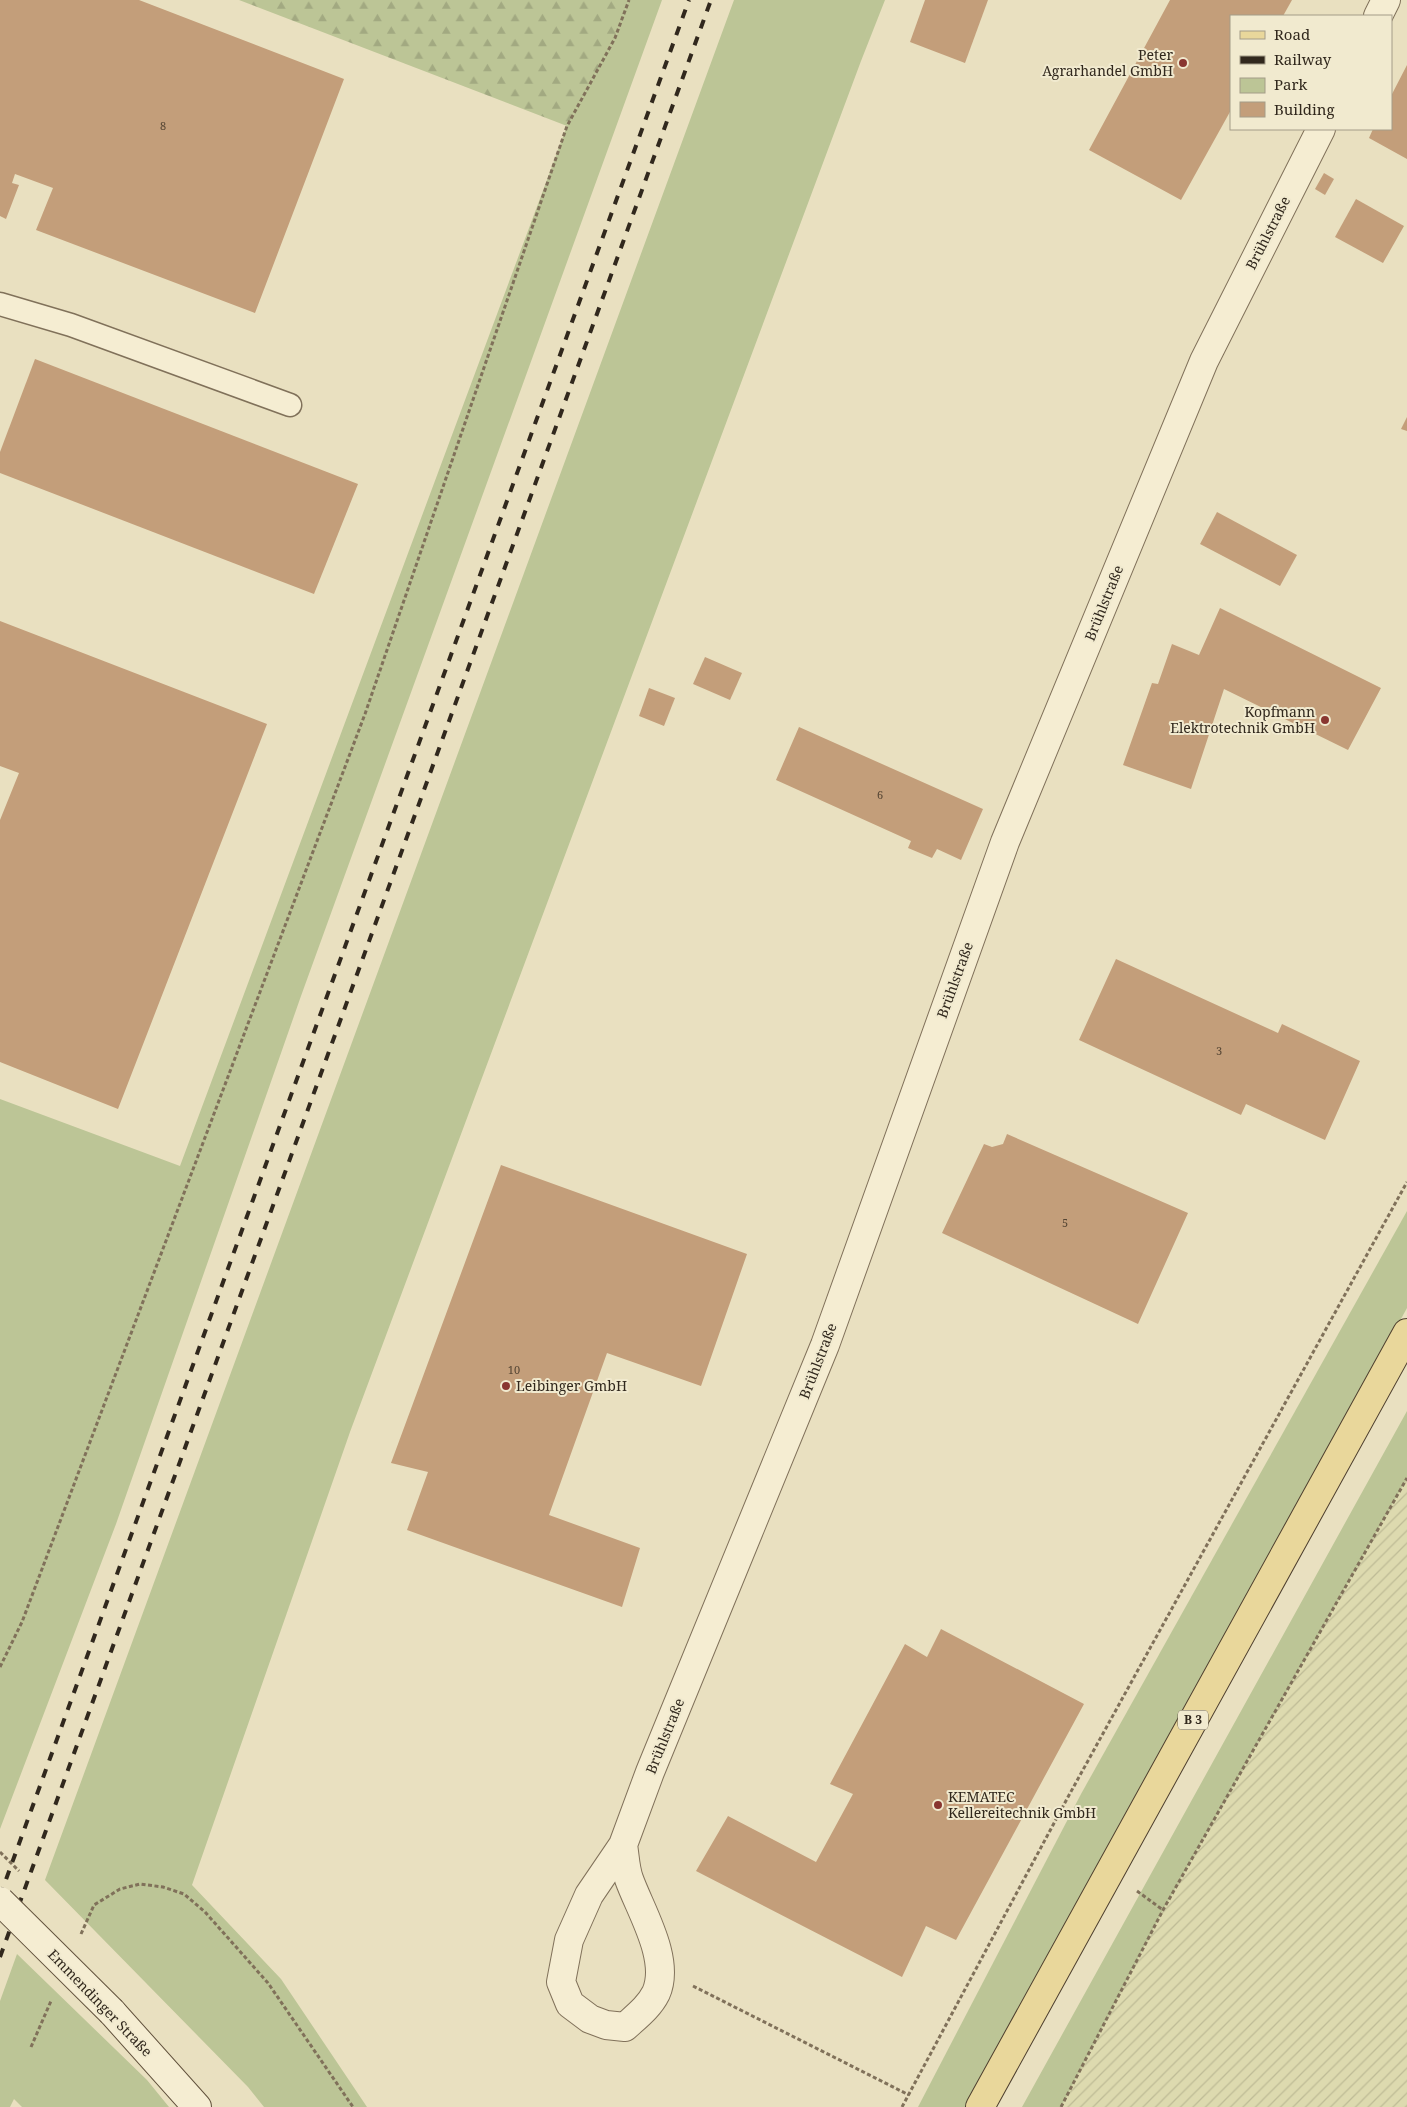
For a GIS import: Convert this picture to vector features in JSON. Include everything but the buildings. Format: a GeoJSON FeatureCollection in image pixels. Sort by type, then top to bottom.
{"type":"FeatureCollection","features":[{"type":"Feature","properties":{"kind":"main road","name":"B 3"},"geometry":{"type":"LineString","coordinates":[[980,2107],[1407,1332]]}},
{"type":"Feature","properties":{"kind":"street"},"geometry":{"type":"LineString","coordinates":[[1378,15],[1386,0]]}},
{"type":"Feature","properties":{"kind":"street","name":"Brühlstraße"},"geometry":{"type":"LineString","coordinates":[[623,1845],[628,1878],[654,1943],[660,1970],[656,1991],[645,2009],[625,2027],[606,2025],[590,2019],[570,2004],[561,1982],[569,1940],[589,1895],[623,1845],[654,1763],[825,1345],[1005,842],[1204,361],[1320,130]]}},
{"type":"Feature","properties":{"kind":"street","name":"Emmendinger Straße"},"geometry":{"type":"LineString","coordinates":[[0,1901],[112,2012],[197,2107]]}},
{"type":"Feature","properties":{"kind":"lane"},"geometry":{"type":"LineString","coordinates":[[0,304],[71,325],[290,405]]}},
{"type":"Feature","properties":{"kind":"path"},"geometry":{"type":"LineString","coordinates":[[0,1667],[22,1622],[365,714],[567,126],[615,38],[629,0]]}},
{"type":"Feature","properties":{"kind":"path"},"geometry":{"type":"LineString","coordinates":[[902,2107],[1068,1798],[1407,1182]]}},
{"type":"Feature","properties":{"kind":"path"},"geometry":{"type":"LineString","coordinates":[[1061,2107],[1163,1910],[1407,1478]]}},
{"type":"Feature","properties":{"kind":"path"},"geometry":{"type":"LineString","coordinates":[[78,1941],[94,1905],[120,1889],[140,1884],[163,1887],[184,1894],[206,1912],[268,1983],[353,2107]]}},
{"type":"Feature","properties":{"kind":"path"},"geometry":{"type":"LineString","coordinates":[[660,1970],[909,2095]]}},
{"type":"Feature","properties":{"kind":"path"},"geometry":{"type":"LineString","coordinates":[[31,2047],[55,1994]]}},
{"type":"Feature","properties":{"kind":"shaded area"},"geometry":{"type":"Polygon","coordinates":[[[1407,1478],[1407,2107],[1061,2107],[1163,1910],[1407,1478]]]}},
{"type":"Feature","properties":{"kind":"green space"},"geometry":{"type":"Polygon","coordinates":[[[239,0],[629,0],[615,38],[567,126],[239,0]]]}},
{"type":"Feature","properties":{"kind":"green space"},"geometry":{"type":"Polygon","coordinates":[[[629,0],[662,0],[301,996],[116,1524],[0,1829],[0,1099],[180,1166],[567,126],[615,38],[629,0]]]}},
{"type":"Feature","properties":{"kind":"green space"},"geometry":{"type":"Polygon","coordinates":[[[734,0],[885,0],[350,1432],[192,1885],[281,1979],[367,2107],[264,2107],[248,2087],[45,1880],[734,0]]]}},
{"type":"Feature","properties":{"kind":"green space"},"geometry":{"type":"Polygon","coordinates":[[[1407,1211],[1407,1308],[968,2107],[918,2107],[1081,1794],[1407,1211]]]}},
{"type":"Feature","properties":{"kind":"green space"},"geometry":{"type":"Polygon","coordinates":[[[1407,1411],[1407,1478],[1163,1910],[1061,2107],[1022,2107],[1407,1411]]]}},
{"type":"Feature","properties":{"kind":"green space"},"geometry":{"type":"Polygon","coordinates":[[[17,1954],[147,2080],[169,2107],[22,2107],[14,2099],[10,2107],[0,2107],[0,2001],[17,1954]]]}},
{"type":"Feature","properties":{"kind":"railway"},"geometry":{"type":"LineString","coordinates":[[0,1896],[689,0]]}},
{"type":"Feature","properties":{"kind":"railway"},"geometry":{"type":"LineString","coordinates":[[0,1957],[711,0]]}},
{"type":"Feature","properties":{"kind":"place","name":"Peter Agrarhandel GmbH"},"geometry":{"type":"Point","coordinates":[1183,63]}},
{"type":"Feature","properties":{"kind":"place","name":"Kopfmann Elektrotechnik GmbH"},"geometry":{"type":"Point","coordinates":[1325,720]}},
{"type":"Feature","properties":{"kind":"place","name":"Leibinger GmbH"},"geometry":{"type":"Point","coordinates":[506,1386]}},
{"type":"Feature","properties":{"kind":"place","name":"KEMATEC Kellereitechnik GmbH"},"geometry":{"type":"Point","coordinates":[938,1805]}}]}
